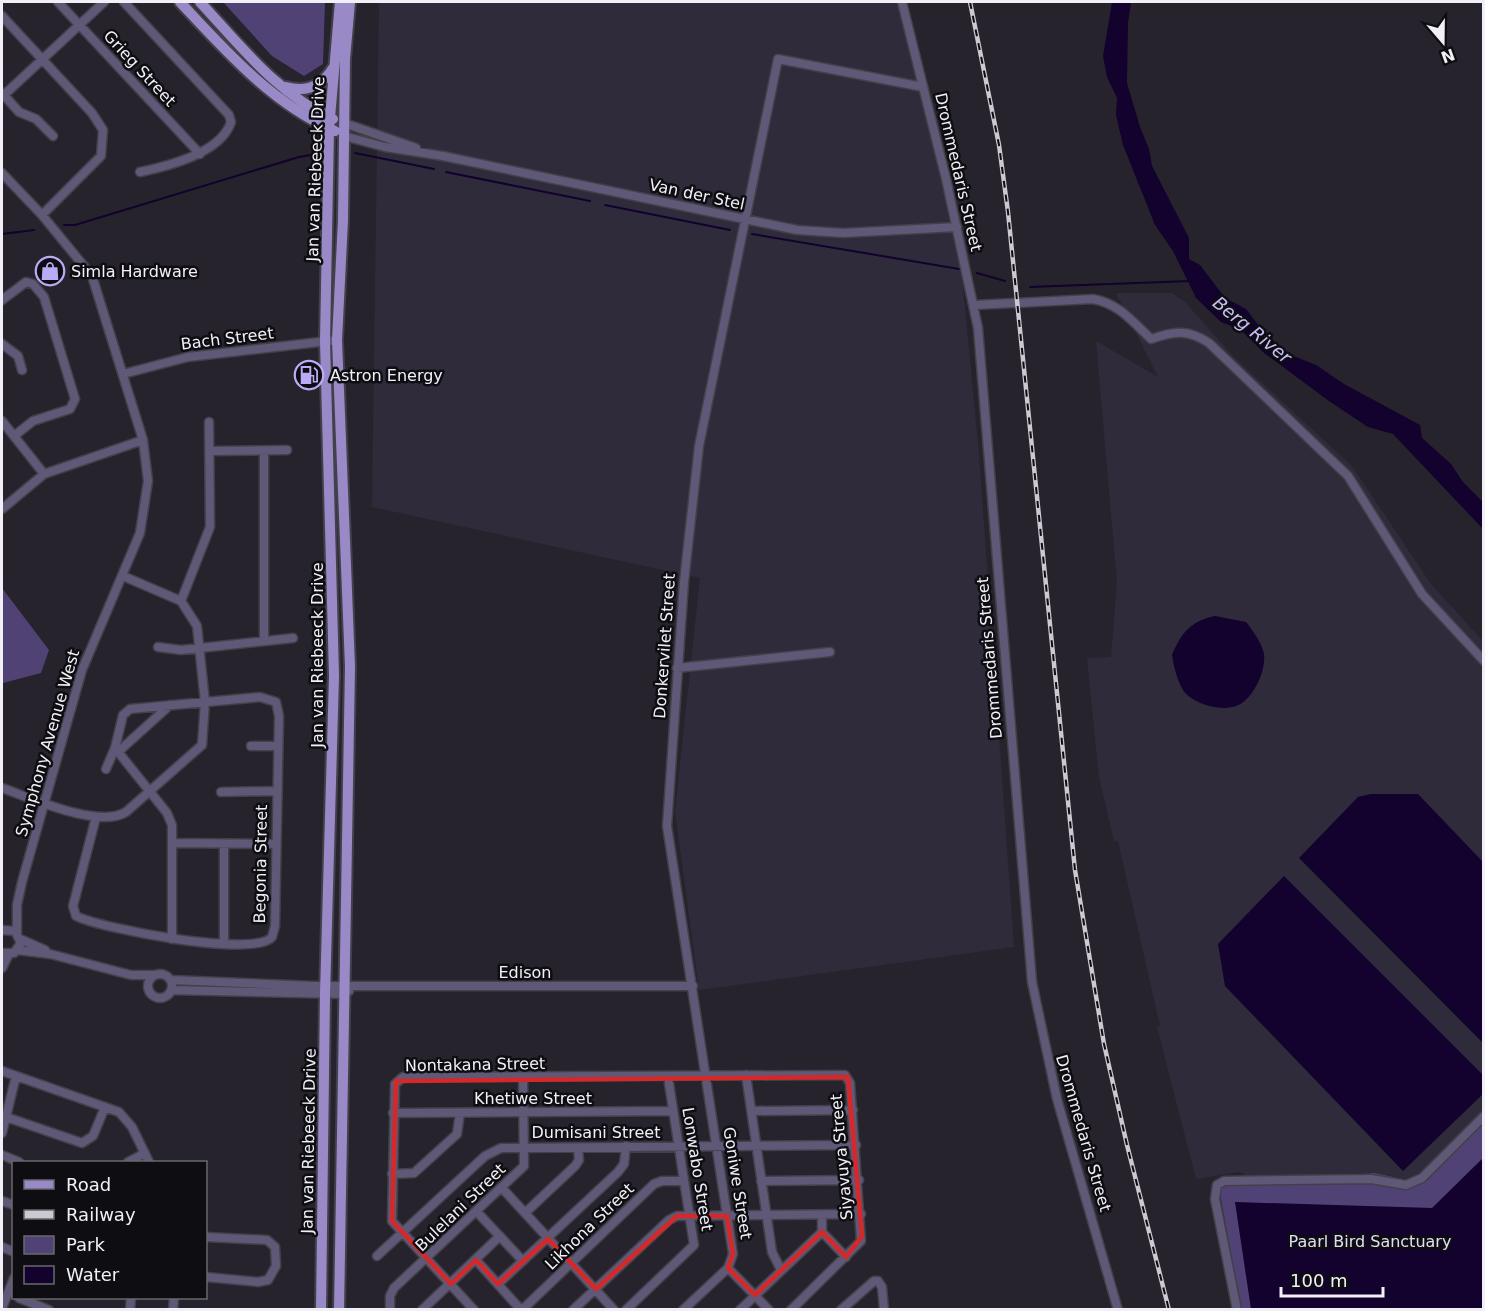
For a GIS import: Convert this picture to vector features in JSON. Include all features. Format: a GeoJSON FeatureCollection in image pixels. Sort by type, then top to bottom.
{"type":"FeatureCollection","features":[{"type":"Feature","properties":{"kind":"main road","name":"Van der Stel"},"geometry":{"type":"LineString","coordinates":[[180,2],[248,72],[308,117],[329,123],[345,123]]}},
{"type":"Feature","properties":{"kind":"main road","name":"Van der Stel"},"geometry":{"type":"LineString","coordinates":[[201,2],[256,63],[344,136]]}},
{"type":"Feature","properties":{"kind":"main road","name":"Jan van Riebeeck Drive"},"geometry":{"type":"LineString","coordinates":[[321,1310],[325,990],[334,622],[325,341],[328,146],[339,2]]}},
{"type":"Feature","properties":{"kind":"main road","name":"Jan van Riebeeck Drive"},"geometry":{"type":"LineString","coordinates":[[339,1310],[343,990],[349,834],[350,666],[337,340],[350,2]]}},
{"type":"Feature","properties":{"kind":"main road"},"geometry":{"type":"LineString","coordinates":[[280,85],[298,89],[314,87],[326,78],[334,67]]}},
{"type":"Feature","properties":{"kind":"main road"},"geometry":{"type":"LineString","coordinates":[[308,117],[328,146]]}},
{"type":"Feature","properties":{"kind":"street","name":"Grieg Street"},"geometry":{"type":"LineString","coordinates":[[58,2],[200,154]]}},
{"type":"Feature","properties":{"kind":"street"},"geometry":{"type":"LineString","coordinates":[[53,136],[36,119],[19,112],[2,94],[104,2]]}},
{"type":"Feature","properties":{"kind":"street"},"geometry":{"type":"LineString","coordinates":[[124,2],[229,115],[231,122],[228,129],[200,154],[140,172]]}},
{"type":"Feature","properties":{"kind":"street","name":"Drommedaris Street"},"geometry":{"type":"LineString","coordinates":[[902,2],[975,305],[1032,982],[1054,1089],[1118,1310]]}},
{"type":"Feature","properties":{"kind":"street"},"geometry":{"type":"LineString","coordinates":[[2,16],[92,113],[99,122],[104,139],[102,156],[97,163],[42,215]]}},
{"type":"Feature","properties":{"kind":"street","name":"Donkervilet Street"},"geometry":{"type":"LineString","coordinates":[[707,1077],[667,826],[677,669],[699,446],[778,59],[923,87]]}},
{"type":"Feature","properties":{"kind":"street","name":"Van der Stel"},"geometry":{"type":"LineString","coordinates":[[345,123],[434,154]]}},
{"type":"Feature","properties":{"kind":"street","name":"Van der Stel"},"geometry":{"type":"LineString","coordinates":[[344,136],[385,147],[434,154],[745,220],[820,232],[957,227]]}},
{"type":"Feature","properties":{"kind":"street","name":"Symphony Avenue West"},"geometry":{"type":"LineString","coordinates":[[2,173],[42,215],[92,276],[143,440],[148,481],[140,533],[82,670],[17,905],[3,930]]}},
{"type":"Feature","properties":{"kind":"street"},"geometry":{"type":"LineString","coordinates":[[2,300],[21,284],[33,284],[44,297],[75,403],[70,409],[28,424],[14,436]]}},
{"type":"Feature","properties":{"kind":"street"},"geometry":{"type":"LineString","coordinates":[[975,305],[1093,299],[1104,301],[1123,311],[1151,339],[1180,331],[1191,333],[1209,343],[1348,476],[1422,594],[1484,661]]}},
{"type":"Feature","properties":{"kind":"street","name":"Bach Street"},"geometry":{"type":"LineString","coordinates":[[123,374],[188,357],[337,340]]}},
{"type":"Feature","properties":{"kind":"street"},"geometry":{"type":"LineString","coordinates":[[2,344],[18,356],[22,370]]}},
{"type":"Feature","properties":{"kind":"street"},"geometry":{"type":"LineString","coordinates":[[2,422],[44,474]]}},
{"type":"Feature","properties":{"kind":"street"},"geometry":{"type":"LineString","coordinates":[[181,601],[208,535],[210,451],[207,436],[209,422]]}},
{"type":"Feature","properties":{"kind":"street"},"geometry":{"type":"LineString","coordinates":[[2,509],[44,474],[143,440]]}},
{"type":"Feature","properties":{"kind":"street"},"geometry":{"type":"LineString","coordinates":[[210,451],[287,450]]}},
{"type":"Feature","properties":{"kind":"street"},"geometry":{"type":"LineString","coordinates":[[264,452],[264,641]]}},
{"type":"Feature","properties":{"kind":"street"},"geometry":{"type":"LineString","coordinates":[[2,788],[96,817],[120,816],[202,745],[205,702],[202,648],[197,626],[181,601],[123,576]]}},
{"type":"Feature","properties":{"kind":"street"},"geometry":{"type":"LineString","coordinates":[[158,647],[171,650],[202,648],[292,638]]}},
{"type":"Feature","properties":{"kind":"street"},"geometry":{"type":"LineString","coordinates":[[677,669],[830,652]]}},
{"type":"Feature","properties":{"kind":"street","name":"Begonia Street"},"geometry":{"type":"LineString","coordinates":[[96,817],[75,894],[74,913],[80,918],[172,939],[224,944],[263,944],[272,938],[275,926],[279,709],[272,699],[205,702]]}},
{"type":"Feature","properties":{"kind":"street"},"geometry":{"type":"LineString","coordinates":[[106,769],[117,750],[126,711],[205,702]]}},
{"type":"Feature","properties":{"kind":"street"},"geometry":{"type":"LineString","coordinates":[[117,750],[170,705]]}},
{"type":"Feature","properties":{"kind":"street"},"geometry":{"type":"LineString","coordinates":[[251,746],[278,746]]}},
{"type":"Feature","properties":{"kind":"street"},"geometry":{"type":"LineString","coordinates":[[117,750],[171,819],[174,843],[172,939]]}},
{"type":"Feature","properties":{"kind":"street"},"geometry":{"type":"LineString","coordinates":[[221,792],[276,790]]}},
{"type":"Feature","properties":{"kind":"street"},"geometry":{"type":"LineString","coordinates":[[174,843],[275,844]]}},
{"type":"Feature","properties":{"kind":"street"},"geometry":{"type":"LineString","coordinates":[[224,844],[224,944]]}},
{"type":"Feature","properties":{"kind":"street","name":"Symphony Avenue West"},"geometry":{"type":"LineString","coordinates":[[2,968],[19,936],[17,905]]}},
{"type":"Feature","properties":{"kind":"street"},"geometry":{"type":"LineString","coordinates":[[3,930],[19,936],[50,954]]}},
{"type":"Feature","properties":{"kind":"street"},"geometry":{"type":"LineString","coordinates":[[9,953],[50,954],[131,975],[163,975],[171,985],[161,999],[149,992],[131,975]]}},
{"type":"Feature","properties":{"kind":"street"},"geometry":{"type":"LineString","coordinates":[[149,992],[148,983],[154,975]]}},
{"type":"Feature","properties":{"kind":"street","name":"Edison"},"geometry":{"type":"LineString","coordinates":[[171,985],[325,990],[343,990],[358,986],[693,986]]}},
{"type":"Feature","properties":{"kind":"street"},"geometry":{"type":"LineString","coordinates":[[2,1071],[119,1112],[128,1120],[149,1161]]}},
{"type":"Feature","properties":{"kind":"street"},"geometry":{"type":"LineString","coordinates":[[746,1075],[772,1252],[781,1270]]}},
{"type":"Feature","properties":{"kind":"street","name":"Siyavuya Street"},"geometry":{"type":"LineString","coordinates":[[707,1077],[845,1075],[850,1083],[859,1179],[861,1241],[791,1310]]}},
{"type":"Feature","properties":{"kind":"street"},"geometry":{"type":"LineString","coordinates":[[2,1133],[16,1076]]}},
{"type":"Feature","properties":{"kind":"street","name":"Nontakana Street"},"geometry":{"type":"LineString","coordinates":[[474,1310],[402,1233],[391,1217],[395,1084],[403,1077],[707,1077]]}},
{"type":"Feature","properties":{"kind":"street","name":"Bulelani Street"},"geometry":{"type":"LineString","coordinates":[[390,1310],[390,1296],[394,1288],[524,1166],[523,1077]]}},
{"type":"Feature","properties":{"kind":"street","name":"Lonwabo Street"},"geometry":{"type":"LineString","coordinates":[[626,1310],[692,1248],[694,1241],[668,1077]]}},
{"type":"Feature","properties":{"kind":"street","name":"Goniwe Street"},"geometry":{"type":"LineString","coordinates":[[707,1077],[733,1254],[728,1268]]}},
{"type":"Feature","properties":{"kind":"street"},"geometry":{"type":"LineString","coordinates":[[6,1117],[82,1143],[93,1136],[105,1107]]}},
{"type":"Feature","properties":{"kind":"street"},"geometry":{"type":"LineString","coordinates":[[751,1111],[853,1110]]}},
{"type":"Feature","properties":{"kind":"street","name":"Khetiwe Street"},"geometry":{"type":"LineString","coordinates":[[393,1113],[673,1111]]}},
{"type":"Feature","properties":{"kind":"street"},"geometry":{"type":"LineString","coordinates":[[392,1174],[414,1173],[457,1134],[460,1126],[460,1113]]}},
{"type":"Feature","properties":{"kind":"street"},"geometry":{"type":"LineString","coordinates":[[1237,1310],[1215,1199],[1217,1185],[1224,1181],[1371,1179],[1412,1184],[1422,1178],[1484,1116]]}},
{"type":"Feature","properties":{"kind":"street","name":"Dumisani Street"},"geometry":{"type":"LineString","coordinates":[[376,1256],[485,1156],[501,1148],[856,1145]]}},
{"type":"Feature","properties":{"kind":"street"},"geometry":{"type":"LineString","coordinates":[[498,1284],[622,1168],[626,1146]]}},
{"type":"Feature","properties":{"kind":"street"},"geometry":{"type":"LineString","coordinates":[[525,1213],[577,1163],[578,1148]]}},
{"type":"Feature","properties":{"kind":"street"},"geometry":{"type":"LineString","coordinates":[[130,1161],[145,1153]]}},
{"type":"Feature","properties":{"kind":"street"},"geometry":{"type":"LineString","coordinates":[[2,1155],[17,1161]]}},
{"type":"Feature","properties":{"kind":"street"},"geometry":{"type":"LineString","coordinates":[[761,1180],[859,1179]]}},
{"type":"Feature","properties":{"kind":"street","name":"Likhona Street"},"geometry":{"type":"LineString","coordinates":[[522,1310],[654,1184],[662,1181],[683,1181]]}},
{"type":"Feature","properties":{"kind":"street"},"geometry":{"type":"LineString","coordinates":[[502,1188],[615,1310]]}},
{"type":"Feature","properties":{"kind":"street"},"geometry":{"type":"LineString","coordinates":[[477,1212],[523,1261]]}},
{"type":"Feature","properties":{"kind":"street"},"geometry":{"type":"LineString","coordinates":[[573,1310],[669,1220],[677,1216],[861,1214]]}},
{"type":"Feature","properties":{"kind":"street"},"geometry":{"type":"LineString","coordinates":[[822,1215],[822,1232],[846,1257]]}},
{"type":"Feature","properties":{"kind":"street"},"geometry":{"type":"LineString","coordinates":[[740,1310],[822,1232]]}},
{"type":"Feature","properties":{"kind":"street"},"geometry":{"type":"LineString","coordinates":[[422,1310],[500,1236]]}},
{"type":"Feature","properties":{"kind":"street"},"geometry":{"type":"LineString","coordinates":[[207,1237],[267,1240],[275,1247],[276,1266],[268,1280],[258,1282],[207,1277]]}},
{"type":"Feature","properties":{"kind":"street"},"geometry":{"type":"LineString","coordinates":[[476,1260],[522,1310]]}},
{"type":"Feature","properties":{"kind":"street"},"geometry":{"type":"LineString","coordinates":[[683,1310],[728,1268],[769,1310]]}},
{"type":"Feature","properties":{"kind":"street"},"geometry":{"type":"LineString","coordinates":[[841,1310],[874,1281],[878,1281],[882,1287],[884,1310]]}},
{"type":"Feature","properties":{"kind":"street"},"geometry":{"type":"LineString","coordinates":[[2,1308],[10,1294]]}},
{"type":"Feature","properties":{"kind":"street"},"geometry":{"type":"LineString","coordinates":[[22,1299],[49,1310]]}},
{"type":"Feature","properties":{"kind":"highlighted area"},"geometry":{"type":"Polygon","coordinates":[[[848,1077],[862,1236],[846,1257],[822,1232],[755,1295],[728,1268],[733,1254],[727,1216],[677,1216],[596,1289],[548,1239],[498,1284],[476,1260],[451,1284],[392,1221],[396,1081],[848,1077]]]}},
{"type":"Feature","properties":{"kind":"shaded area"},"geometry":{"type":"Polygon","coordinates":[[[379,2],[901,2],[962,278],[979,454],[1014,947],[699,990],[675,811],[700,578],[372,507],[379,2]]]}},
{"type":"Feature","properties":{"kind":"shaded area"},"geometry":{"type":"Polygon","coordinates":[[[1116,293],[1172,293],[1185,302],[1233,356],[1352,466],[1431,584],[1483,641],[1483,1111],[1413,1180],[1375,1173],[1250,1177],[1239,1172],[1196,1179],[1157,1027],[1160,1026],[1118,841],[1114,841],[1099,777],[1087,658],[1111,657],[1117,582],[1096,341],[1158,377],[1116,293]]]}},
{"type":"Feature","properties":{"kind":"green space"},"geometry":{"type":"Polygon","coordinates":[[[223,2],[325,2],[323,64],[304,76],[272,56],[223,2]]]}},
{"type":"Feature","properties":{"kind":"green space"},"geometry":{"type":"Polygon","coordinates":[[[2,588],[49,650],[41,673],[3,683],[2,588]]]}},
{"type":"Feature","properties":{"kind":"green space","name":"Paarl Bird Sanctuary"},"geometry":{"type":"Polygon","coordinates":[[[1483,1111],[1483,1309],[1241,1309],[1219,1188],[1225,1184],[1375,1173],[1413,1181],[1483,1111]]]}},
{"type":"Feature","properties":{"kind":"water","name":"Berg River"},"geometry":{"type":"Polygon","coordinates":[[[1112,2],[1131,2],[1128,23],[1127,83],[1149,149],[1152,166],[1189,238],[1189,259],[1200,265],[1225,298],[1246,309],[1259,326],[1286,353],[1316,365],[1344,384],[1420,425],[1422,438],[1451,464],[1463,482],[1483,502],[1483,529],[1393,434],[1368,427],[1329,401],[1263,352],[1241,330],[1221,322],[1196,298],[1173,251],[1155,225],[1123,145],[1116,115],[1117,98],[1107,77],[1103,56],[1112,2]]]}},
{"type":"Feature","properties":{"kind":"water"},"geometry":{"type":"Polygon","coordinates":[[[1215,616],[1246,622],[1259,641],[1264,654],[1261,674],[1251,694],[1242,703],[1228,708],[1202,704],[1188,695],[1179,682],[1172,655],[1179,640],[1188,629],[1199,621],[1215,616]]]}},
{"type":"Feature","properties":{"kind":"water"},"geometry":{"type":"Polygon","coordinates":[[[1371,794],[1418,794],[1483,862],[1483,1043],[1299,858],[1358,797],[1371,794]]]}},
{"type":"Feature","properties":{"kind":"water"},"geometry":{"type":"Polygon","coordinates":[[[1284,876],[1483,1075],[1483,1094],[1403,1171],[1225,986],[1218,944],[1284,876]]]}},
{"type":"Feature","properties":{"kind":"water","name":"Paarl Bird Sanctuary"},"geometry":{"type":"Polygon","coordinates":[[[1483,1158],[1483,1309],[1251,1309],[1235,1202],[1432,1208],[1483,1158]]]}},
{"type":"Feature","properties":{"kind":"waterway"},"geometry":{"type":"LineString","coordinates":[[64,225],[75,225],[299,157],[322,153]]}},
{"type":"Feature","properties":{"kind":"waterway"},"geometry":{"type":"LineString","coordinates":[[355,153],[434,169]]}},
{"type":"Feature","properties":{"kind":"waterway"},"geometry":{"type":"LineString","coordinates":[[446,172],[590,201]]}},
{"type":"Feature","properties":{"kind":"waterway"},"geometry":{"type":"LineString","coordinates":[[605,205],[730,230]]}},
{"type":"Feature","properties":{"kind":"waterway"},"geometry":{"type":"LineString","coordinates":[[2,234],[34,230]]}},
{"type":"Feature","properties":{"kind":"waterway"},"geometry":{"type":"LineString","coordinates":[[752,234],[959,269]]}},
{"type":"Feature","properties":{"kind":"waterway"},"geometry":{"type":"LineString","coordinates":[[977,273],[1005,281]]}},
{"type":"Feature","properties":{"kind":"waterway"},"geometry":{"type":"LineString","coordinates":[[1030,287],[1190,281]]}},
{"type":"Feature","properties":{"kind":"railway"},"geometry":{"type":"LineString","coordinates":[[970,2],[999,145],[1008,212],[1075,870],[1104,1044],[1169,1310]]}},
{"type":"Feature","properties":{"kind":"place","name":"Simla Hardware"},"geometry":{"type":"Point","coordinates":[50,271]}},
{"type":"Feature","properties":{"kind":"place","name":"Astron Energy"},"geometry":{"type":"Point","coordinates":[309,375]}}]}
